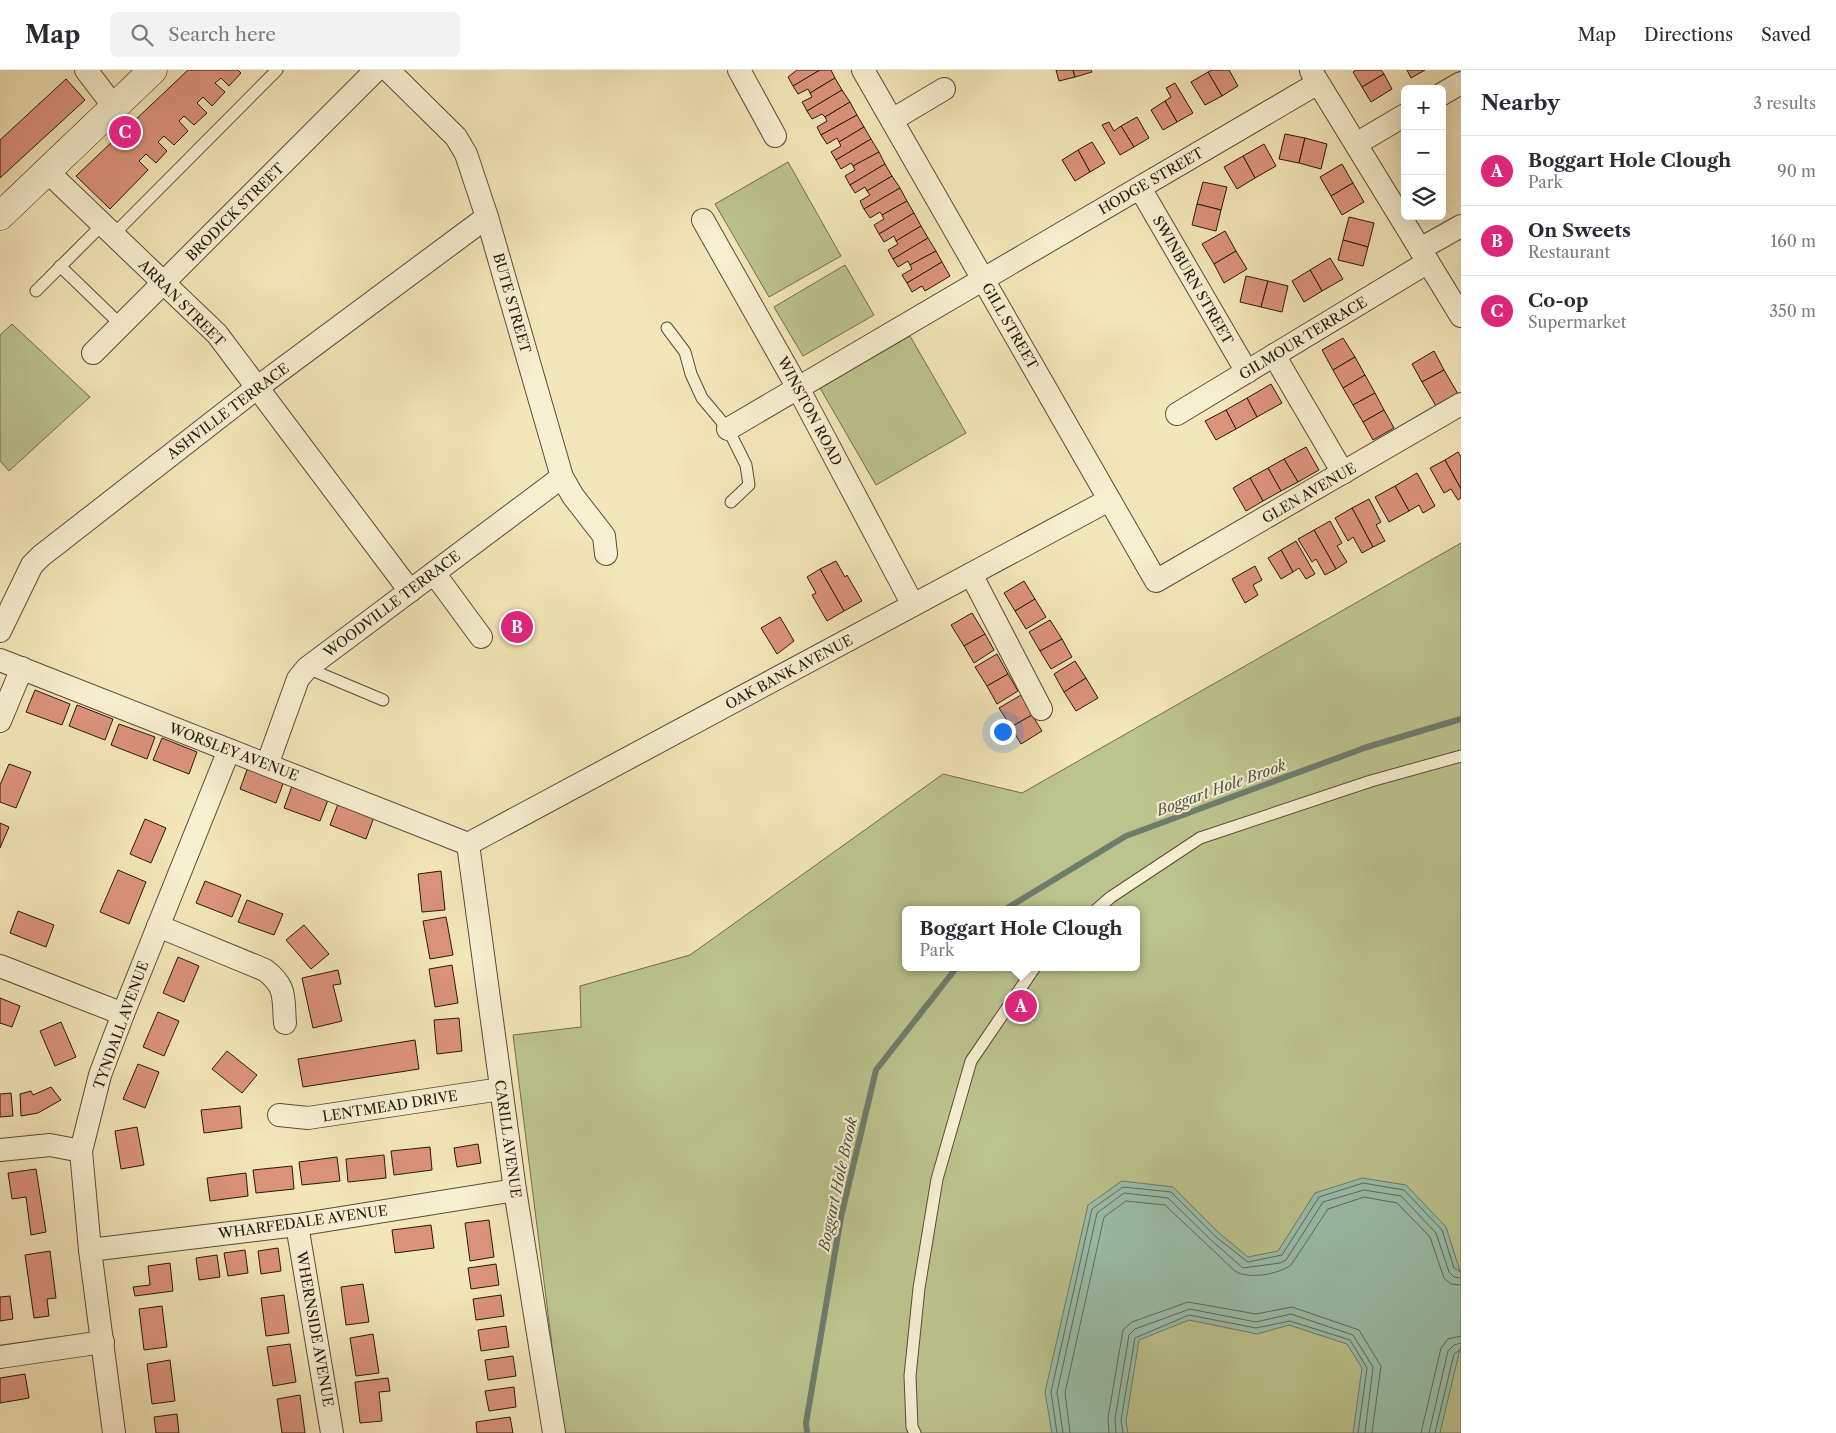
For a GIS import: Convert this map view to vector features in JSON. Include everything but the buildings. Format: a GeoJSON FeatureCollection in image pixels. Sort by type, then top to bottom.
{"type":"FeatureCollection","features":[{"type":"Feature","properties":{"kind":"street"},"geometry":{"type":"LineString","coordinates":[[86,70],[115,108]]}},
{"type":"Feature","properties":{"kind":"street"},"geometry":{"type":"LineString","coordinates":[[0,216],[154,70]]}},
{"type":"Feature","properties":{"kind":"street","name":"BRODICK STREET"},"geometry":{"type":"LineString","coordinates":[[94,354],[376,70]]}},
{"type":"Feature","properties":{"kind":"street","name":"BUTE STREET"},"geometry":{"type":"LineString","coordinates":[[388,70],[456,137],[466,154],[487,217],[562,477],[573,496],[604,536],[606,554]]}},
{"type":"Feature","properties":{"kind":"street"},"geometry":{"type":"LineString","coordinates":[[739,70],[776,136]]}},
{"type":"Feature","properties":{"kind":"street","name":"GILL STREET"},"geometry":{"type":"LineString","coordinates":[[863,70],[1156,581]]}},
{"type":"Feature","properties":{"kind":"street"},"geometry":{"type":"LineString","coordinates":[[1315,77],[1461,316]]}},
{"type":"Feature","properties":{"kind":"street","name":"HODGE STREET"},"geometry":{"type":"LineString","coordinates":[[728,429],[1140,188],[1315,77]]}},
{"type":"Feature","properties":{"kind":"street"},"geometry":{"type":"LineString","coordinates":[[1446,92],[1461,83]]}},
{"type":"Feature","properties":{"kind":"street"},"geometry":{"type":"LineString","coordinates":[[892,120],[944,89]]}},
{"type":"Feature","properties":{"kind":"street"},"geometry":{"type":"LineString","coordinates":[[1356,144],[1401,117]]}},
{"type":"Feature","properties":{"kind":"street","name":"ARRAN STREET"},"geometry":{"type":"LineString","coordinates":[[48,172],[217,334],[410,591]]}},
{"type":"Feature","properties":{"kind":"street","name":"SWINBURN STREET"},"geometry":{"type":"LineString","coordinates":[[1140,188],[1247,372]]}},
{"type":"Feature","properties":{"kind":"street","name":"ASHVILLE TERRACE"},"geometry":{"type":"LineString","coordinates":[[0,631],[32,565],[41,556],[258,387],[487,217]]}},
{"type":"Feature","properties":{"kind":"street","name":"WINSTON ROAD"},"geometry":{"type":"LineString","coordinates":[[703,220],[798,388],[913,605]]}},
{"type":"Feature","properties":{"kind":"street","name":"GILMOUR TERRACE"},"geometry":{"type":"LineString","coordinates":[[1177,414],[1274,356],[1424,256],[1461,226]]}},
{"type":"Feature","properties":{"kind":"street"},"geometry":{"type":"LineString","coordinates":[[1274,356],[1343,473]]}},
{"type":"Feature","properties":{"kind":"street","name":"GLEN AVENUE"},"geometry":{"type":"LineString","coordinates":[[1156,581],[1461,404]]}},
{"type":"Feature","properties":{"kind":"street","name":"WOODVILLE TERRACE"},"geometry":{"type":"LineString","coordinates":[[267,764],[298,679],[307,668],[562,477]]}},
{"type":"Feature","properties":{"kind":"street","name":"OAK BANK AVENUE"},"geometry":{"type":"LineString","coordinates":[[468,844],[1109,500]]}},
{"type":"Feature","properties":{"kind":"street"},"geometry":{"type":"LineString","coordinates":[[434,573],[481,637]]}},
{"type":"Feature","properties":{"kind":"street"},"geometry":{"type":"LineString","coordinates":[[971,574],[1041,709]]}},
{"type":"Feature","properties":{"kind":"street","name":"WORSLEY AVENUE"},"geometry":{"type":"LineString","coordinates":[[0,660],[468,844]]}},
{"type":"Feature","properties":{"kind":"street"},"geometry":{"type":"LineString","coordinates":[[0,721],[22,668]]}},
{"type":"Feature","properties":{"kind":"street","name":"TYNDALL AVENUE"},"geometry":{"type":"LineString","coordinates":[[114,1433],[90,1250],[81,1151],[100,1075],[230,750]]}},
{"type":"Feature","properties":{"kind":"street","name":"CARILL AVENUE"},"geometry":{"type":"LineString","coordinates":[[468,844],[515,1190],[554,1433]]}},
{"type":"Feature","properties":{"kind":"street"},"geometry":{"type":"LineString","coordinates":[[158,926],[265,970],[278,980],[285,1023]]}},
{"type":"Feature","properties":{"kind":"street"},"geometry":{"type":"LineString","coordinates":[[0,966],[123,1014]]}},
{"type":"Feature","properties":{"kind":"street","name":"LENTMEAD DRIVE"},"geometry":{"type":"LineString","coordinates":[[279,1115],[308,1118],[501,1089]]}},
{"type":"Feature","properties":{"kind":"street"},"geometry":{"type":"LineString","coordinates":[[0,1150],[50,1145],[81,1151]]}},
{"type":"Feature","properties":{"kind":"street","name":"WHARFEDALE AVENUE"},"geometry":{"type":"LineString","coordinates":[[90,1250],[297,1225],[515,1190]]}},
{"type":"Feature","properties":{"kind":"street","name":"WHERNSIDE AVENUE"},"geometry":{"type":"LineString","coordinates":[[297,1225],[332,1433]]}},
{"type":"Feature","properties":{"kind":"street"},"geometry":{"type":"LineString","coordinates":[[0,1357],[103,1342]]}},
{"type":"Feature","properties":{"kind":"lane"},"geometry":{"type":"LineString","coordinates":[[36,291],[60,266],[107,230],[277,70]]}},
{"type":"Feature","properties":{"kind":"lane"},"geometry":{"type":"LineString","coordinates":[[60,266],[121,326]]}},
{"type":"Feature","properties":{"kind":"lane"},"geometry":{"type":"LineString","coordinates":[[667,328],[686,352],[690,374],[702,398],[728,429],[746,465],[749,485],[730,502]]}},
{"type":"Feature","properties":{"kind":"lane"},"geometry":{"type":"LineString","coordinates":[[307,668],[383,700]]}},
{"type":"Feature","properties":{"kind":"lane"},"geometry":{"type":"LineString","coordinates":[[1100,906],[1111,896],[1200,838],[1371,781],[1461,756]]}},
{"type":"Feature","properties":{"kind":"lane"},"geometry":{"type":"LineString","coordinates":[[915,1433],[912,1427],[910,1376],[920,1288],[938,1179],[971,1061],[1032,971]]}},
{"type":"Feature","properties":{"kind":"green space"},"geometry":{"type":"Polygon","coordinates":[[[788,162],[841,256],[769,297],[715,204],[788,162]]]}},
{"type":"Feature","properties":{"kind":"green space"},"geometry":{"type":"Polygon","coordinates":[[[845,265],[874,315],[803,356],[774,307],[845,265]]]}},
{"type":"Feature","properties":{"kind":"green space"},"geometry":{"type":"Polygon","coordinates":[[[12,324],[90,397],[9,471],[0,461],[0,335],[12,324]]]}},
{"type":"Feature","properties":{"kind":"green space"},"geometry":{"type":"Polygon","coordinates":[[[910,336],[966,433],[876,485],[820,388],[910,336]]]}},
{"type":"Feature","properties":{"kind":"green space"},"geometry":{"type":"Polygon","coordinates":[[[1461,543],[1461,1433],[563,1433],[513,1035],[581,1027],[580,986],[690,955],[943,774],[1022,793],[1461,543]]]}},
{"type":"Feature","properties":{"kind":"water"},"geometry":{"type":"Polygon","coordinates":[[[1362,1178],[1406,1185],[1446,1227],[1461,1274],[1461,1345],[1440,1433],[1353,1433],[1362,1368],[1347,1344],[1289,1325],[1257,1334],[1189,1320],[1139,1340],[1126,1421],[1128,1433],[1052,1433],[1045,1392],[1088,1205],[1122,1181],[1173,1187],[1219,1233],[1248,1257],[1278,1251],[1315,1193],[1362,1178]]]}},
{"type":"Feature","properties":{"kind":"waterway","name":"Boggart Hole Brook"},"geometry":{"type":"LineString","coordinates":[[1011,906],[1126,836],[1367,747],[1461,719]]}},
{"type":"Feature","properties":{"kind":"waterway","name":"Boggart Hole Brook"},"geometry":{"type":"LineString","coordinates":[[807,1433],[806,1423],[841,1217],[876,1070],[954,971]]}},
{"type":"Feature","properties":{"kind":"place","name":"Co-op"},"geometry":{"type":"Point","coordinates":[125,132]}},
{"type":"Feature","properties":{"kind":"place","name":"On Sweets"},"geometry":{"type":"Point","coordinates":[517,627]}},
{"type":"Feature","properties":{"kind":"place","name":"Boggart Hole Clough"},"geometry":{"type":"Point","coordinates":[1021,1006]}}]}
